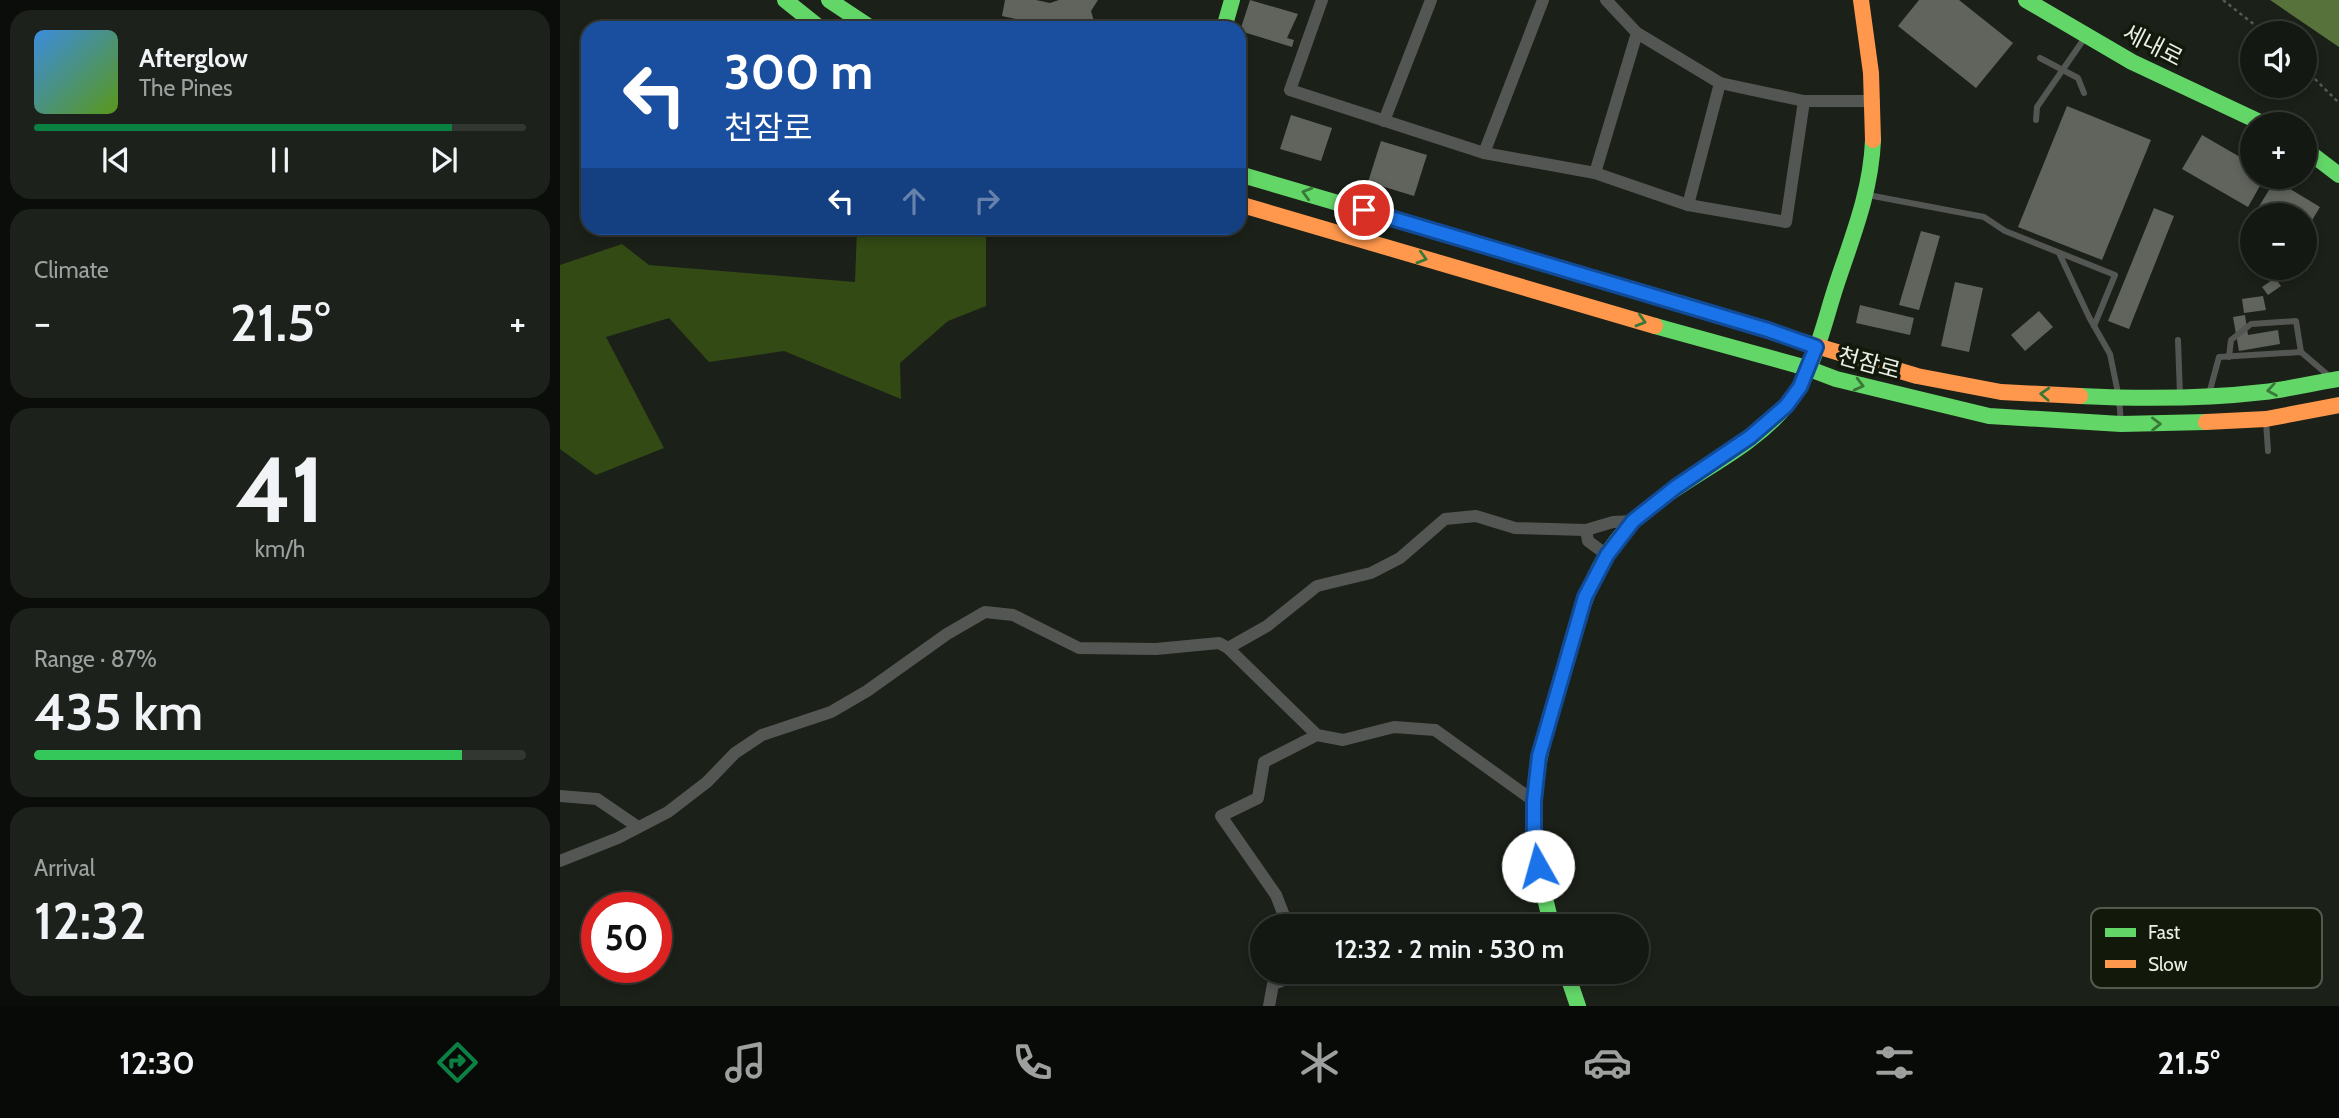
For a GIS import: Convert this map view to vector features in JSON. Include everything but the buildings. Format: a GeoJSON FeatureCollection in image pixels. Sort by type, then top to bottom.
{"type":"FeatureCollection","features":[{"type":"Feature","properties":{"kind":"street"},"geometry":{"type":"LineString","coordinates":[[785,0],[811,21]]}},
{"type":"Feature","properties":{"kind":"street"},"geometry":{"type":"LineString","coordinates":[[829,0],[860,21]]}},
{"type":"Feature","properties":{"kind":"street"},"geometry":{"type":"LineString","coordinates":[[1226,21],[1233,0]]}},
{"type":"Feature","properties":{"kind":"street"},"geometry":{"type":"LineString","coordinates":[[1322,0],[1290,90],[1484,153],[1595,173],[1688,205],[1786,222],[1804,101]]}},
{"type":"Feature","properties":{"kind":"street"},"geometry":{"type":"LineString","coordinates":[[1384,121],[1431,0]]}},
{"type":"Feature","properties":{"kind":"street"},"geometry":{"type":"LineString","coordinates":[[1484,153],[1543,0]]}},
{"type":"Feature","properties":{"kind":"street"},"geometry":{"type":"LineString","coordinates":[[1606,0],[1637,33],[1720,83],[1804,101],[1874,101]]}},
{"type":"Feature","properties":{"kind":"street","name":"천잠로"},"geometry":{"type":"LineString","coordinates":[[1816,347],[1866,195],[1874,101],[1861,0]]}},
{"type":"Feature","properties":{"kind":"street","name":"세내로"},"geometry":{"type":"LineString","coordinates":[[2026,0],[2132,62],[2240,113]]}},
{"type":"Feature","properties":{"kind":"street"},"geometry":{"type":"LineString","coordinates":[[1595,173],[1637,33]]}},
{"type":"Feature","properties":{"kind":"street"},"geometry":{"type":"LineString","coordinates":[[1688,205],[1720,83]]}},
{"type":"Feature","properties":{"kind":"street"},"geometry":{"type":"LineString","coordinates":[[2317,158],[2339,175]]}},
{"type":"Feature","properties":{"kind":"street","name":"천잠로"},"geometry":{"type":"LineString","coordinates":[[1246,176],[1917,376],[2001,392],[2119,398],[2208,396],[2265,392],[2336,379]]}},
{"type":"Feature","properties":{"kind":"street","name":"천잠로"},"geometry":{"type":"LineString","coordinates":[[1246,206],[1807,368],[1836,379],[1989,416],[2121,424],[2195,424],[2266,419],[2339,405]]}},
{"type":"Feature","properties":{"kind":"street"},"geometry":{"type":"LineString","coordinates":[[1548,914],[1542,893],[1534,839],[1534,801],[1539,756],[1585,597],[1607,555],[1633,521],[1676,487],[1750,437],[1786,406],[1800,387],[1816,347]]}},
{"type":"Feature","properties":{"kind":"street"},"geometry":{"type":"LineString","coordinates":[[1228,648],[1267,626],[1317,586],[1371,573],[1400,558],[1444,519],[1476,516],[1515,528],[1586,530],[1613,522],[1633,521]]}},
{"type":"Feature","properties":{"kind":"street"},"geometry":{"type":"LineString","coordinates":[[1586,530],[1588,541],[1607,555]]}},
{"type":"Feature","properties":{"kind":"street"},"geometry":{"type":"LineString","coordinates":[[560,861],[618,838],[668,812],[707,782],[735,753],[762,735],[831,712],[867,691],[947,634],[985,612],[1013,615],[1079,648],[1156,649],[1219,643],[1228,648],[1317,735],[1343,740],[1394,727],[1435,730],[1534,801]]}},
{"type":"Feature","properties":{"kind":"street"},"geometry":{"type":"LineString","coordinates":[[1283,914],[1276,895],[1221,816],[1258,798],[1264,762],[1317,735]]}},
{"type":"Feature","properties":{"kind":"street"},"geometry":{"type":"LineString","coordinates":[[560,796],[597,799],[638,827]]}},
{"type":"Feature","properties":{"kind":"street"},"geometry":{"type":"LineString","coordinates":[[1269,1006],[1273,984]]}},
{"type":"Feature","properties":{"kind":"street"},"geometry":{"type":"LineString","coordinates":[[1570,984],[1578,1006]]}},
{"type":"Feature","properties":{"kind":"lane"},"geometry":{"type":"LineString","coordinates":[[2036,120],[2037,107],[2086,36]]}},
{"type":"Feature","properties":{"kind":"lane"},"geometry":{"type":"LineString","coordinates":[[2040,58],[2078,78],[2084,93]]}},
{"type":"Feature","properties":{"kind":"lane"},"geometry":{"type":"LineString","coordinates":[[1866,195],[1984,217],[2004,231],[2115,275],[2094,326]]}},
{"type":"Feature","properties":{"kind":"lane"},"geometry":{"type":"LineString","coordinates":[[2059,253],[2110,354],[2121,424]]}},
{"type":"Feature","properties":{"kind":"lane"},"geometry":{"type":"LineString","coordinates":[[2229,356],[2231,340],[2251,324],[2296,321],[2301,352]]}},
{"type":"Feature","properties":{"kind":"lane"},"geometry":{"type":"LineString","coordinates":[[2178,340],[2180,397]]}},
{"type":"Feature","properties":{"kind":"lane"},"geometry":{"type":"LineString","coordinates":[[2208,396],[2219,357],[2301,352],[2336,379]]}},
{"type":"Feature","properties":{"kind":"lane"},"geometry":{"type":"LineString","coordinates":[[2266,419],[2268,451]]}},
{"type":"Feature","properties":{"kind":"path"},"geometry":{"type":"LineString","coordinates":[[2224,0],[2249,21]]}},
{"type":"Feature","properties":{"kind":"path"},"geometry":{"type":"LineString","coordinates":[[2317,81],[2339,103]]}},
{"type":"Feature","properties":{"kind":"shaded area"},"geometry":{"type":"Polygon","coordinates":[[[2270,0],[2339,0],[2339,47],[2317,32],[2317,21],[2301,21],[2270,0]]]}},
{"type":"Feature","properties":{"kind":"shaded area"},"geometry":{"type":"Polygon","coordinates":[[[857,235],[986,235],[986,306],[948,321],[900,363],[901,399],[784,351],[709,362],[669,318],[606,337],[664,448],[596,475],[560,449],[560,265],[622,244],[649,265],[855,282],[857,235]]]}},
{"type":"Feature","properties":{"kind":"traffic: fast"},"geometry":{"type":"LineString","coordinates":[[785,0],[811,21]]}},
{"type":"Feature","properties":{"kind":"traffic: fast"},"geometry":{"type":"LineString","coordinates":[[829,0],[860,21]]}},
{"type":"Feature","properties":{"kind":"traffic: fast"},"geometry":{"type":"LineString","coordinates":[[1226,21],[1232,0]]}},
{"type":"Feature","properties":{"kind":"traffic: fast"},"geometry":{"type":"LineString","coordinates":[[2026,0],[2132,62],[2240,113]]}},
{"type":"Feature","properties":{"kind":"traffic: fast"},"geometry":{"type":"LineString","coordinates":[[1549,914],[1536,848],[1535,785],[1547,729],[1586,598],[1606,556],[1635,520],[1673,491],[1753,438],[1787,405],[1797,391],[1817,347],[1860,213],[1869,177],[1873,140]]}},
{"type":"Feature","properties":{"kind":"traffic: fast"},"geometry":{"type":"LineString","coordinates":[[2317,158],[2339,175]]}},
{"type":"Feature","properties":{"kind":"traffic: fast"},"geometry":{"type":"LineString","coordinates":[[1246,176],[1800,341]]}},
{"type":"Feature","properties":{"kind":"traffic: fast"},"geometry":{"type":"LineString","coordinates":[[1655,326],[1807,368],[1836,379],[1989,416],[2121,424],[2206,422]]}},
{"type":"Feature","properties":{"kind":"traffic: fast"},"geometry":{"type":"LineString","coordinates":[[2080,396],[2219,396],[2273,391],[2339,379]]}},
{"type":"Feature","properties":{"kind":"traffic: fast"},"geometry":{"type":"LineString","coordinates":[[1570,984],[1578,1006]]}},
{"type":"Feature","properties":{"kind":"traffic: slow"},"geometry":{"type":"LineString","coordinates":[[1861,0],[1871,73],[1873,140]]}},
{"type":"Feature","properties":{"kind":"traffic: slow"},"geometry":{"type":"LineString","coordinates":[[1246,206],[1655,326]]}},
{"type":"Feature","properties":{"kind":"traffic: slow"},"geometry":{"type":"LineString","coordinates":[[1800,341],[1917,376],[2001,392],[2080,396]]}},
{"type":"Feature","properties":{"kind":"traffic: slow"},"geometry":{"type":"LineString","coordinates":[[2206,422],[2266,419],[2339,405]]}},
{"type":"Feature","properties":{"kind":"route"},"geometry":{"type":"LineString","coordinates":[[1364,210],[1768,330],[1816,347],[1800,387],[1786,406],[1750,437],[1676,487],[1633,521],[1611,546],[1585,597],[1539,756],[1534,801],[1534,839],[1538,866]]}}]}
